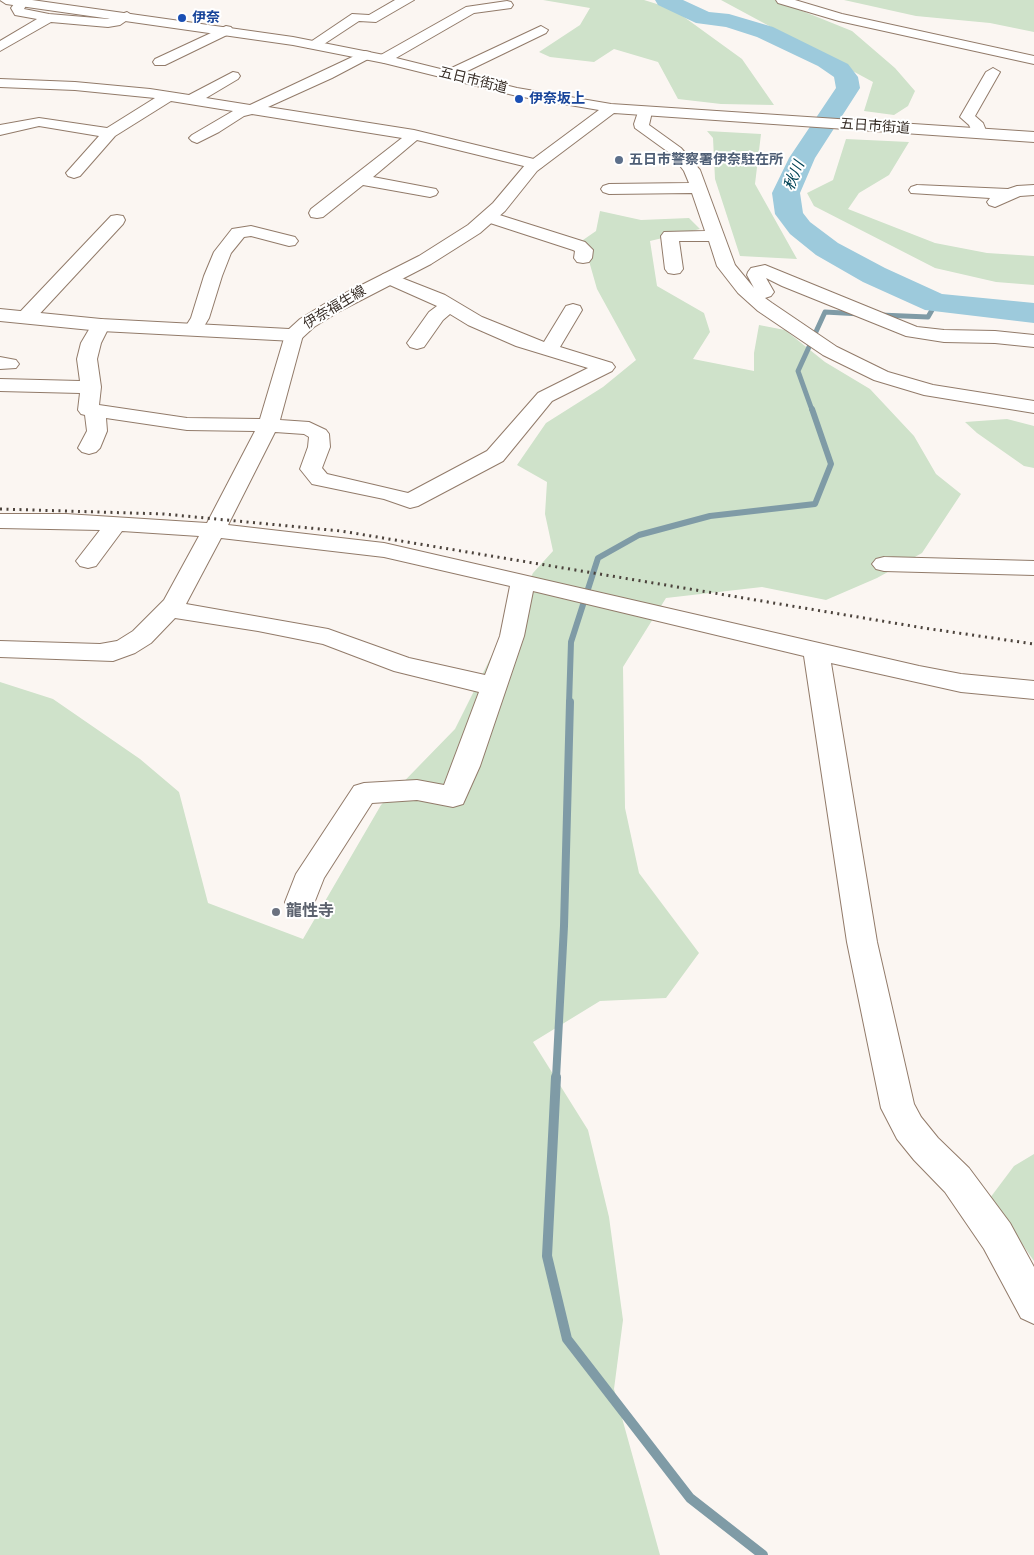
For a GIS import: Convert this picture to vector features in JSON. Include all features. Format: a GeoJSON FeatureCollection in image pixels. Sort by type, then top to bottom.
{"type":"FeatureCollection","features":[{"type":"Feature","properties":{"kind":"street"},"geometry":{"type":"LineString","coordinates":[[314,45],[357,17],[371,19],[395,4],[408,0]]}},
{"type":"Feature","properties":{"kind":"street"},"geometry":{"type":"LineString","coordinates":[[782,0],[838,17],[1034,60]]}},
{"type":"Feature","properties":{"kind":"street"},"geometry":{"type":"LineString","coordinates":[[12,1],[20,12],[49,18],[108,23],[127,16]]}},
{"type":"Feature","properties":{"kind":"street","name":"五日市街道"},"geometry":{"type":"LineString","coordinates":[[12,1],[226,30],[314,45],[365,55],[526,94],[611,108],[645,112],[1034,137]]}},
{"type":"Feature","properties":{"kind":"street"},"geometry":{"type":"LineString","coordinates":[[384,60],[471,10],[507,6]]}},
{"type":"Feature","properties":{"kind":"street"},"geometry":{"type":"LineString","coordinates":[[0,47],[49,18]]}},
{"type":"Feature","properties":{"kind":"street"},"geometry":{"type":"LineString","coordinates":[[160,62],[226,30]]}},
{"type":"Feature","properties":{"kind":"street"},"geometry":{"type":"LineString","coordinates":[[448,75],[541,30]]}},
{"type":"Feature","properties":{"kind":"street"},"geometry":{"type":"LineString","coordinates":[[883,40],[895,30]]}},
{"type":"Feature","properties":{"kind":"street"},"geometry":{"type":"LineString","coordinates":[[947,57],[956,43]]}},
{"type":"Feature","properties":{"kind":"street"},"geometry":{"type":"LineString","coordinates":[[197,138],[239,113],[327,75],[365,55]]}},
{"type":"Feature","properties":{"kind":"street"},"geometry":{"type":"LineString","coordinates":[[979,134],[976,123],[967,117],[993,72]]}},
{"type":"Feature","properties":{"kind":"street"},"geometry":{"type":"LineString","coordinates":[[191,100],[233,76]]}},
{"type":"Feature","properties":{"kind":"street"},"geometry":{"type":"LineString","coordinates":[[0,83],[75,86],[168,96],[414,135],[536,164]]}},
{"type":"Feature","properties":{"kind":"street"},"geometry":{"type":"LineString","coordinates":[[74,173],[110,133],[168,96]]}},
{"type":"Feature","properties":{"kind":"street","name":"伊奈福生線"},"geometry":{"type":"LineString","coordinates":[[0,315],[100,325],[294,335],[318,316],[452,244],[490,217],[536,164],[611,108]]}},
{"type":"Feature","properties":{"kind":"street"},"geometry":{"type":"LineString","coordinates":[[645,112],[641,123],[642,126],[671,147],[692,170],[726,266],[735,280],[752,296],[820,345],[856,365],[881,376],[944,394],[1034,407]]}},
{"type":"Feature","properties":{"kind":"street"},"geometry":{"type":"LineString","coordinates":[[0,130],[39,122],[110,133]]}},
{"type":"Feature","properties":{"kind":"street"},"geometry":{"type":"LineString","coordinates":[[317,213],[414,135]]}},
{"type":"Feature","properties":{"kind":"street"},"geometry":{"type":"LineString","coordinates":[[360,180],[430,192]]}},
{"type":"Feature","properties":{"kind":"street"},"geometry":{"type":"LineString","coordinates":[[608,189],[698,188]]}},
{"type":"Feature","properties":{"kind":"street"},"geometry":{"type":"LineString","coordinates":[[917,190],[1012,194]]}},
{"type":"Feature","properties":{"kind":"street"},"geometry":{"type":"LineString","coordinates":[[978,210],[1017,191],[1034,190]]}},
{"type":"Feature","properties":{"kind":"street"},"geometry":{"type":"LineString","coordinates":[[490,217],[579,246],[584,250],[583,258]]}},
{"type":"Feature","properties":{"kind":"street"},"geometry":{"type":"LineString","coordinates":[[26,317],[117,220]]}},
{"type":"Feature","properties":{"kind":"street"},"geometry":{"type":"LineString","coordinates":[[193,329],[200,318],[213,276],[223,252],[238,234],[251,231],[289,241]]}},
{"type":"Feature","properties":{"kind":"street"},"geometry":{"type":"LineString","coordinates":[[674,269],[670,236],[714,236]]}},
{"type":"Feature","properties":{"kind":"street"},"geometry":{"type":"LineString","coordinates":[[752,296],[765,292],[756,275],[757,272],[765,270],[788,282],[913,332],[944,336],[995,337],[1034,341]]}},
{"type":"Feature","properties":{"kind":"street"},"geometry":{"type":"LineString","coordinates":[[100,325],[91,343],[87,359],[91,387],[88,410],[187,424],[268,425],[309,428],[319,434],[319,447],[311,469],[320,479],[410,501],[495,456],[545,397],[605,367],[523,342],[475,321],[449,305],[389,278]]}},
{"type":"Feature","properties":{"kind":"street"},"geometry":{"type":"LineString","coordinates":[[417,343],[436,316],[449,305]]}},
{"type":"Feature","properties":{"kind":"street"},"geometry":{"type":"LineString","coordinates":[[549,350],[573,310]]}},
{"type":"Feature","properties":{"kind":"street"},"geometry":{"type":"LineString","coordinates":[[0,649],[113,652],[126,647],[142,637],[174,604],[258,448],[268,425],[294,335]]}},
{"type":"Feature","properties":{"kind":"street"},"geometry":{"type":"LineString","coordinates":[[0,385],[91,387]]}},
{"type":"Feature","properties":{"kind":"street"},"geometry":{"type":"LineString","coordinates":[[89,448],[97,431],[95,411]]}},
{"type":"Feature","properties":{"kind":"street"},"geometry":{"type":"LineString","coordinates":[[0,521],[66,521],[213,530],[384,550],[941,680],[1034,690]]}},
{"type":"Feature","properties":{"kind":"street"},"geometry":{"type":"LineString","coordinates":[[88,561],[116,524]]}},
{"type":"Feature","properties":{"kind":"street"},"geometry":{"type":"LineString","coordinates":[[884,564],[1034,568]]}},
{"type":"Feature","properties":{"kind":"street"},"geometry":{"type":"LineString","coordinates":[[300,902],[311,874],[364,793],[417,790],[452,797],[466,766],[512,636],[522,581]]}},
{"type":"Feature","properties":{"kind":"street"},"geometry":{"type":"LineString","coordinates":[[169,609],[258,623],[328,638],[403,665],[493,686]]}},
{"type":"Feature","properties":{"kind":"street"},"geometry":{"type":"LineString","coordinates":[[816,652],[862,942],[898,1108],[909,1128],[926,1149],[957,1180],[996,1236],[1034,1305]]}},
{"type":"Feature","properties":{"kind":"green space"},"geometry":{"type":"Polygon","coordinates":[[[543,0],[644,0],[673,9],[742,59],[774,105],[721,104],[678,99],[658,62],[614,49],[594,62],[550,57],[539,52],[580,25],[590,8],[543,0]]]}},
{"type":"Feature","properties":{"kind":"green space"},"geometry":{"type":"Polygon","coordinates":[[[721,0],[775,0],[852,31],[895,68],[915,91],[908,106],[894,115],[864,111],[873,82],[721,0]]]}},
{"type":"Feature","properties":{"kind":"green space"},"geometry":{"type":"Polygon","coordinates":[[[844,0],[1034,0],[1034,32],[990,23],[916,16],[844,0]]]}},
{"type":"Feature","properties":{"kind":"green space"},"geometry":{"type":"Polygon","coordinates":[[[707,131],[761,134],[755,184],[797,259],[740,256],[715,179],[713,138],[707,131]]]}},
{"type":"Feature","properties":{"kind":"green space"},"geometry":{"type":"Polygon","coordinates":[[[846,139],[909,142],[889,175],[859,193],[848,209],[935,243],[987,253],[1034,256],[1034,285],[996,282],[935,268],[814,206],[807,193],[833,180],[846,139]]]}},
{"type":"Feature","properties":{"kind":"green space"},"geometry":{"type":"Polygon","coordinates":[[[600,211],[641,220],[689,218],[700,229],[650,241],[657,286],[704,313],[710,332],[693,359],[754,371],[754,353],[759,325],[785,330],[825,362],[870,389],[914,436],[936,474],[961,494],[922,553],[877,578],[826,600],[762,587],[666,598],[623,667],[625,808],[639,873],[699,953],[666,998],[600,1001],[533,1042],[588,1130],[609,1217],[623,1320],[614,1389],[660,1555],[0,1555],[0,682],[53,699],[140,759],[179,792],[208,903],[303,939],[381,805],[455,729],[533,573],[553,551],[545,514],[547,482],[517,465],[546,423],[603,387],[636,360],[597,289],[583,240],[596,231],[600,211]]]}},
{"type":"Feature","properties":{"kind":"green space"},"geometry":{"type":"Polygon","coordinates":[[[1007,419],[1034,426],[1034,468],[1024,466],[977,433],[965,422],[1007,419]]]}},
{"type":"Feature","properties":{"kind":"green space"},"geometry":{"type":"Polygon","coordinates":[[[1034,1154],[1034,1261],[990,1198],[1014,1166],[1034,1154]]]}},
{"type":"Feature","properties":{"kind":"waterway","name":"秋川"},"geometry":{"type":"LineString","coordinates":[[666,0],[704,18],[729,21],[765,32],[826,61],[840,69],[846,77],[848,88],[802,158],[786,193],[789,214],[800,228],[827,249],[874,275],[936,303],[1034,313]]}},
{"type":"Feature","properties":{"kind":"waterway"},"geometry":{"type":"LineString","coordinates":[[880,315],[928,317],[936,303]]}},
{"type":"Feature","properties":{"kind":"waterway"},"geometry":{"type":"LineString","coordinates":[[812,410],[798,371],[825,312],[861,314]]}},
{"type":"Feature","properties":{"kind":"waterway"},"geometry":{"type":"LineString","coordinates":[[569,704],[571,642],[598,558],[639,535],[710,516],[815,504],[831,464],[812,409]]}},
{"type":"Feature","properties":{"kind":"waterway"},"geometry":{"type":"LineString","coordinates":[[556,1078],[564,926],[570,702]]}},
{"type":"Feature","properties":{"kind":"waterway"},"geometry":{"type":"LineString","coordinates":[[556,1077],[547,1256],[567,1339],[690,1498],[763,1555]]}},
{"type":"Feature","properties":{"kind":"railway"},"geometry":{"type":"LineString","coordinates":[[0,509],[164,514],[341,531],[924,628],[1034,644]]}},
{"type":"Feature","properties":{"kind":"place","name":"伊奈"},"geometry":{"type":"Point","coordinates":[182,18]}},
{"type":"Feature","properties":{"kind":"place","name":"伊奈坂上"},"geometry":{"type":"Point","coordinates":[519,99]}},
{"type":"Feature","properties":{"kind":"place","name":"五日市警察署伊奈駐在所"},"geometry":{"type":"Point","coordinates":[619,160]}},
{"type":"Feature","properties":{"kind":"place","name":"龍性寺"},"geometry":{"type":"Point","coordinates":[276,912]}}]}
